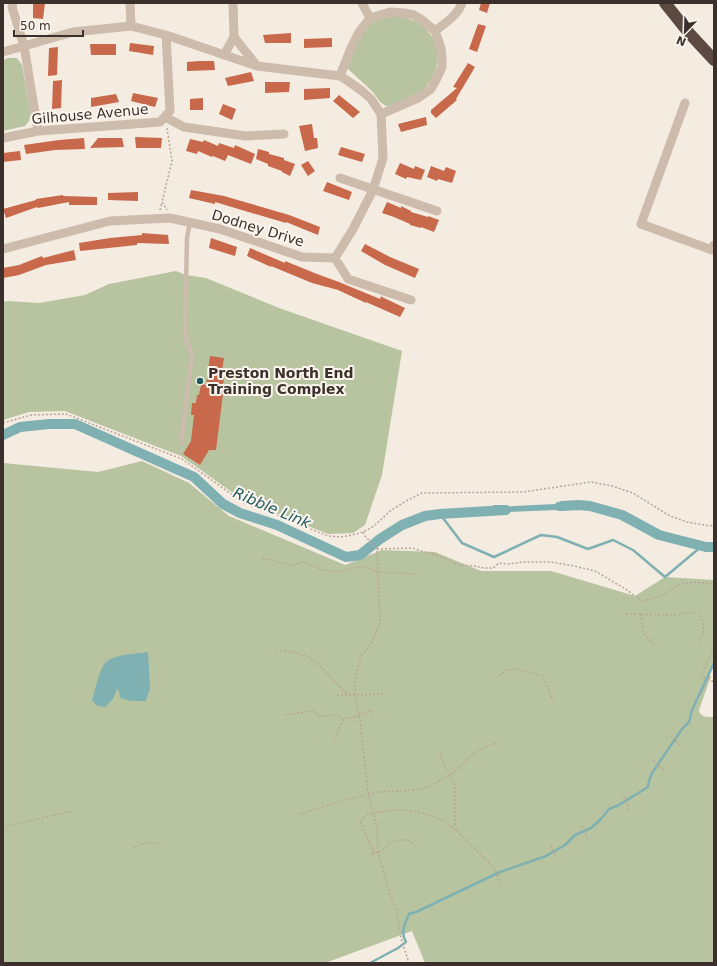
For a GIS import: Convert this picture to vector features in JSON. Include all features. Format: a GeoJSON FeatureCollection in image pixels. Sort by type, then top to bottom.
{"type":"FeatureCollection","features":[{"type":"Feature","properties":{"kind":"highway"},"geometry":{"type":"LineString","coordinates":[[665,3],[689,34],[714,60]]}},
{"type":"Feature","properties":{"kind":"street"},"geometry":{"type":"LineString","coordinates":[[13,3],[12,7],[24,46],[38,131]]}},
{"type":"Feature","properties":{"kind":"street"},"geometry":{"type":"LineString","coordinates":[[130,3],[131,26]]}},
{"type":"Feature","properties":{"kind":"street"},"geometry":{"type":"LineString","coordinates":[[224,55],[234,37],[233,3]]}},
{"type":"Feature","properties":{"kind":"street"},"geometry":{"type":"LineString","coordinates":[[362,3],[370,18]]}},
{"type":"Feature","properties":{"kind":"street"},"geometry":{"type":"LineString","coordinates":[[435,31],[456,13],[462,3]]}},
{"type":"Feature","properties":{"kind":"street"},"geometry":{"type":"LineString","coordinates":[[340,76],[359,32],[370,18],[390,12],[405,13],[414,15],[435,31],[441,48],[442,58],[442,67],[436,80],[430,89],[418,98],[381,114]]}},
{"type":"Feature","properties":{"kind":"street"},"geometry":{"type":"LineString","coordinates":[[3,52],[73,32],[131,26],[166,35],[257,66],[340,76],[362,91],[371,100],[381,114],[384,158],[373,190],[353,229],[335,258],[348,279],[410,300]]}},
{"type":"Feature","properties":{"kind":"street","name":"Gilhouse Avenue"},"geometry":{"type":"LineString","coordinates":[[3,138],[38,131],[160,122],[170,111],[166,35]]}},
{"type":"Feature","properties":{"kind":"street"},"geometry":{"type":"LineString","coordinates":[[234,37],[257,66]]}},
{"type":"Feature","properties":{"kind":"street"},"geometry":{"type":"LineString","coordinates":[[685,103],[641,224],[712,250],[714,245]]}},
{"type":"Feature","properties":{"kind":"street"},"geometry":{"type":"LineString","coordinates":[[165,117],[184,128],[246,136],[284,134]]}},
{"type":"Feature","properties":{"kind":"street"},"geometry":{"type":"LineString","coordinates":[[340,178],[437,211]]}},
{"type":"Feature","properties":{"kind":"street","name":"Dodney Drive"},"geometry":{"type":"LineString","coordinates":[[3,249],[110,221],[170,218],[220,229],[302,257],[335,258]]}},
{"type":"Feature","properties":{"kind":"lane"},"geometry":{"type":"LineString","coordinates":[[181,443],[192,355],[185,333],[186,238],[190,222]]}},
{"type":"Feature","properties":{"kind":"path"},"geometry":{"type":"LineString","coordinates":[[165,117],[172,160],[162,202],[173,219]]}},
{"type":"Feature","properties":{"kind":"path"},"geometry":{"type":"LineString","coordinates":[[3,423],[31,414],[66,414],[182,459],[244,503],[328,536],[341,537],[363,532],[374,526],[406,501],[422,493],[523,492],[591,482],[612,486],[633,493],[670,516],[704,526],[714,526]]}},
{"type":"Feature","properties":{"kind":"path"},"geometry":{"type":"LineString","coordinates":[[363,532],[377,549],[380,623],[372,642],[362,655],[355,677],[358,716],[369,794],[377,828],[378,852],[389,891],[397,912],[408,963]]}},
{"type":"Feature","properties":{"kind":"path"},"geometry":{"type":"LineString","coordinates":[[377,549],[412,548],[444,558],[458,565],[484,568],[494,568],[500,563],[551,562],[595,570],[642,601],[665,593],[677,586],[703,582],[714,584]]}},
{"type":"Feature","properties":{"kind":"path"},"geometry":{"type":"LineString","coordinates":[[262,558],[295,566],[299,562],[303,562],[323,570],[340,572],[364,566],[378,572],[416,574]]}},
{"type":"Feature","properties":{"kind":"path"},"geometry":{"type":"LineString","coordinates":[[626,614],[676,615],[683,613],[699,613],[704,623],[703,635],[698,645]]}},
{"type":"Feature","properties":{"kind":"path"},"geometry":{"type":"LineString","coordinates":[[641,614],[643,632],[654,645]]}},
{"type":"Feature","properties":{"kind":"path"},"geometry":{"type":"LineString","coordinates":[[714,649],[702,676],[714,682]]}},
{"type":"Feature","properties":{"kind":"path"},"geometry":{"type":"LineString","coordinates":[[276,650],[307,656],[314,660],[348,695]]}},
{"type":"Feature","properties":{"kind":"path"},"geometry":{"type":"LineString","coordinates":[[499,675],[507,670],[518,669],[543,676],[553,701]]}},
{"type":"Feature","properties":{"kind":"path"},"geometry":{"type":"LineString","coordinates":[[337,695],[383,694]]}},
{"type":"Feature","properties":{"kind":"path"},"geometry":{"type":"LineString","coordinates":[[286,715],[313,711],[319,716],[336,715],[344,719],[358,716],[368,711],[377,713]]}},
{"type":"Feature","properties":{"kind":"path"},"geometry":{"type":"LineString","coordinates":[[334,740],[344,719]]}},
{"type":"Feature","properties":{"kind":"path"},"geometry":{"type":"LineString","coordinates":[[671,736],[680,745]]}},
{"type":"Feature","properties":{"kind":"path"},"geometry":{"type":"LineString","coordinates":[[299,814],[378,792],[417,790],[431,786],[451,775],[473,754],[496,743]]}},
{"type":"Feature","properties":{"kind":"path"},"geometry":{"type":"LineString","coordinates":[[439,751],[445,768],[451,775],[455,787],[455,824],[458,832]]}},
{"type":"Feature","properties":{"kind":"path"},"geometry":{"type":"LineString","coordinates":[[654,760],[656,764],[665,771]]}},
{"type":"Feature","properties":{"kind":"path"},"geometry":{"type":"LineString","coordinates":[[622,794],[628,804],[628,812]]}},
{"type":"Feature","properties":{"kind":"path"},"geometry":{"type":"LineString","coordinates":[[374,854],[360,822],[366,815],[398,810],[424,813],[444,821],[458,832],[492,866],[502,886]]}},
{"type":"Feature","properties":{"kind":"path"},"geometry":{"type":"LineString","coordinates":[[3,826],[73,811]]}},
{"type":"Feature","properties":{"kind":"path"},"geometry":{"type":"LineString","coordinates":[[581,826],[586,833],[587,841]]}},
{"type":"Feature","properties":{"kind":"path"},"geometry":{"type":"LineString","coordinates":[[369,857],[382,851],[391,842],[408,840],[414,845]]}},
{"type":"Feature","properties":{"kind":"path"},"geometry":{"type":"LineString","coordinates":[[134,848],[152,841],[158,844]]}},
{"type":"Feature","properties":{"kind":"path"},"geometry":{"type":"LineString","coordinates":[[551,846],[556,858]]}},
{"type":"Feature","properties":{"kind":"green space"},"geometry":{"type":"Polygon","coordinates":[[[401,16],[418,22],[427,30],[437,43],[438,59],[432,79],[422,92],[393,105],[386,106],[380,102],[373,92],[347,68],[362,32],[375,20],[401,16]]]}},
{"type":"Feature","properties":{"kind":"green space"},"geometry":{"type":"Polygon","coordinates":[[[8,58],[17,58],[22,65],[31,114],[29,121],[25,126],[3,131],[3,60],[8,58]]]}},
{"type":"Feature","properties":{"kind":"green space","name":"Preston North End Training Complex"},"geometry":{"type":"Polygon","coordinates":[[[176,271],[186,275],[206,278],[279,308],[402,351],[382,475],[365,525],[353,533],[328,534],[243,500],[181,456],[65,411],[29,412],[3,420],[3,302],[39,303],[85,295],[109,284],[176,271]]]}},
{"type":"Feature","properties":{"kind":"green space"},"geometry":{"type":"Polygon","coordinates":[[[142,461],[189,483],[229,516],[345,565],[382,550],[435,552],[481,571],[551,571],[635,596],[665,577],[714,580],[714,663],[708,675],[711,676],[699,712],[707,717],[714,717],[714,963],[425,963],[412,931],[325,963],[3,963],[3,463],[98,472],[142,461]]]}},
{"type":"Feature","properties":{"kind":"water"},"geometry":{"type":"Polygon","coordinates":[[[575,501],[576,509],[558,511],[508,512],[505,514],[494,515],[493,505],[504,505],[507,507],[555,504],[557,502],[575,501]]]}},
{"type":"Feature","properties":{"kind":"water"},"geometry":{"type":"Polygon","coordinates":[[[148,652],[150,688],[146,701],[123,699],[120,697],[117,689],[113,699],[105,707],[97,706],[92,700],[100,674],[106,662],[115,657],[148,652]]]}},
{"type":"Feature","properties":{"kind":"building"},"geometry":{"type":"Polygon","coordinates":[[[33,3],[45,3],[43,19],[33,18],[33,3]]]}},
{"type":"Feature","properties":{"kind":"building"},"geometry":{"type":"Polygon","coordinates":[[[481,3],[490,3],[487,13],[479,10],[481,3]]]}},
{"type":"Feature","properties":{"kind":"building"},"geometry":{"type":"Polygon","coordinates":[[[478,24],[486,26],[477,52],[469,49],[478,24]]]}},
{"type":"Feature","properties":{"kind":"building"},"geometry":{"type":"Polygon","coordinates":[[[291,33],[291,43],[265,43],[263,35],[291,33]]]}},
{"type":"Feature","properties":{"kind":"building"},"geometry":{"type":"Polygon","coordinates":[[[332,38],[332,47],[304,48],[304,39],[332,38]]]}},
{"type":"Feature","properties":{"kind":"building"},"geometry":{"type":"Polygon","coordinates":[[[130,43],[154,46],[153,55],[129,51],[130,43]]]}},
{"type":"Feature","properties":{"kind":"building"},"geometry":{"type":"Polygon","coordinates":[[[90,44],[116,44],[116,55],[91,55],[90,44]]]}},
{"type":"Feature","properties":{"kind":"building"},"geometry":{"type":"Polygon","coordinates":[[[58,47],[57,75],[48,76],[49,48],[58,47]]]}},
{"type":"Feature","properties":{"kind":"building"},"geometry":{"type":"Polygon","coordinates":[[[214,61],[215,70],[187,71],[187,62],[214,61]]]}},
{"type":"Feature","properties":{"kind":"building"},"geometry":{"type":"Polygon","coordinates":[[[468,63],[475,67],[456,99],[457,100],[436,118],[431,113],[431,110],[457,88],[453,87],[468,63]]]}},
{"type":"Feature","properties":{"kind":"building"},"geometry":{"type":"Polygon","coordinates":[[[251,72],[254,81],[228,86],[225,78],[251,72]]]}},
{"type":"Feature","properties":{"kind":"building"},"geometry":{"type":"Polygon","coordinates":[[[62,80],[61,108],[52,109],[53,81],[62,80]]]}},
{"type":"Feature","properties":{"kind":"building"},"geometry":{"type":"Polygon","coordinates":[[[265,82],[290,82],[289,92],[265,93],[265,82]]]}},
{"type":"Feature","properties":{"kind":"building"},"geometry":{"type":"Polygon","coordinates":[[[330,88],[330,98],[304,100],[304,89],[330,88]]]}},
{"type":"Feature","properties":{"kind":"building"},"geometry":{"type":"Polygon","coordinates":[[[133,93],[158,98],[155,107],[131,101],[133,93]]]}},
{"type":"Feature","properties":{"kind":"building"},"geometry":{"type":"Polygon","coordinates":[[[116,94],[119,102],[91,107],[91,98],[116,94]]]}},
{"type":"Feature","properties":{"kind":"building"},"geometry":{"type":"Polygon","coordinates":[[[339,95],[360,112],[353,118],[333,101],[339,95]]]}},
{"type":"Feature","properties":{"kind":"building"},"geometry":{"type":"Polygon","coordinates":[[[203,98],[203,110],[190,110],[190,99],[203,98]]]}},
{"type":"Feature","properties":{"kind":"building"},"geometry":{"type":"Polygon","coordinates":[[[223,104],[236,109],[232,120],[219,114],[223,104]]]}},
{"type":"Feature","properties":{"kind":"building"},"geometry":{"type":"Polygon","coordinates":[[[426,117],[427,125],[401,132],[398,124],[426,117]]]}},
{"type":"Feature","properties":{"kind":"building"},"geometry":{"type":"Polygon","coordinates":[[[312,124],[314,138],[317,138],[318,148],[305,151],[299,126],[312,124]]]}},
{"type":"Feature","properties":{"kind":"building"},"geometry":{"type":"Polygon","coordinates":[[[135,137],[162,138],[161,148],[136,148],[135,137]]]}},
{"type":"Feature","properties":{"kind":"building"},"geometry":{"type":"Polygon","coordinates":[[[84,138],[85,149],[55,150],[26,154],[24,145],[59,140],[84,138]]]}},
{"type":"Feature","properties":{"kind":"building"},"geometry":{"type":"Polygon","coordinates":[[[98,138],[122,138],[124,147],[90,148],[98,138]]]}},
{"type":"Feature","properties":{"kind":"building"},"geometry":{"type":"Polygon","coordinates":[[[190,139],[203,142],[204,140],[218,146],[219,143],[234,148],[235,145],[255,154],[251,164],[228,155],[225,161],[198,151],[197,154],[186,151],[190,139]]]}},
{"type":"Feature","properties":{"kind":"building"},"geometry":{"type":"Polygon","coordinates":[[[341,147],[365,154],[362,162],[338,155],[341,147]]]}},
{"type":"Feature","properties":{"kind":"building"},"geometry":{"type":"Polygon","coordinates":[[[258,149],[284,158],[284,160],[295,164],[290,176],[256,159],[258,149]]]}},
{"type":"Feature","properties":{"kind":"building"},"geometry":{"type":"Polygon","coordinates":[[[20,151],[21,160],[3,162],[3,153],[20,151]]]}},
{"type":"Feature","properties":{"kind":"building"},"geometry":{"type":"Polygon","coordinates":[[[308,161],[315,171],[308,176],[301,165],[308,161]]]}},
{"type":"Feature","properties":{"kind":"building"},"geometry":{"type":"Polygon","coordinates":[[[400,163],[414,169],[415,166],[425,170],[421,180],[407,177],[406,179],[395,174],[400,163]]]}},
{"type":"Feature","properties":{"kind":"building"},"geometry":{"type":"Polygon","coordinates":[[[431,166],[444,171],[446,167],[456,171],[452,183],[438,179],[437,181],[427,177],[431,166]]]}},
{"type":"Feature","properties":{"kind":"building"},"geometry":{"type":"Polygon","coordinates":[[[327,182],[352,192],[349,200],[323,191],[327,182]]]}},
{"type":"Feature","properties":{"kind":"building"},"geometry":{"type":"Polygon","coordinates":[[[191,190],[224,196],[289,215],[320,227],[318,235],[286,222],[215,202],[215,204],[189,198],[191,190]]]}},
{"type":"Feature","properties":{"kind":"building"},"geometry":{"type":"Polygon","coordinates":[[[138,192],[138,201],[108,200],[108,193],[138,192]]]}},
{"type":"Feature","properties":{"kind":"building"},"geometry":{"type":"Polygon","coordinates":[[[63,195],[97,197],[97,205],[69,205],[69,202],[37,207],[6,218],[3,209],[36,199],[63,195]]]}},
{"type":"Feature","properties":{"kind":"building"},"geometry":{"type":"Polygon","coordinates":[[[387,202],[401,208],[401,206],[411,212],[439,220],[434,232],[410,225],[382,213],[387,202]]]}},
{"type":"Feature","properties":{"kind":"building"},"geometry":{"type":"Polygon","coordinates":[[[142,233],[168,235],[169,244],[137,243],[137,245],[80,251],[79,243],[142,235],[142,233]]]}},
{"type":"Feature","properties":{"kind":"building"},"geometry":{"type":"Polygon","coordinates":[[[211,238],[237,247],[235,256],[209,248],[211,238]]]}},
{"type":"Feature","properties":{"kind":"building"},"geometry":{"type":"Polygon","coordinates":[[[365,244],[390,257],[419,269],[415,278],[385,265],[361,251],[365,244]]]}},
{"type":"Feature","properties":{"kind":"building"},"geometry":{"type":"Polygon","coordinates":[[[250,248],[380,299],[381,296],[405,308],[400,317],[338,290],[312,283],[247,256],[250,248]]]}},
{"type":"Feature","properties":{"kind":"building"},"geometry":{"type":"Polygon","coordinates":[[[74,250],[76,260],[46,265],[19,275],[3,278],[3,268],[19,265],[42,256],[43,258],[74,250]]]}},
{"type":"Feature","properties":{"kind":"building"},"geometry":{"type":"Polygon","coordinates":[[[210,356],[224,358],[222,371],[225,372],[223,385],[226,386],[225,394],[223,394],[216,450],[209,450],[200,465],[183,454],[191,441],[194,415],[191,415],[192,403],[196,403],[201,384],[206,385],[210,356]]]}},
{"type":"Feature","properties":{"kind":"waterway","name":"Ribble Link"},"geometry":{"type":"LineString","coordinates":[[3,435],[20,427],[49,424],[75,424],[194,477],[223,504],[240,513],[277,525],[346,557],[360,555],[380,539],[402,525],[425,516],[506,510]]}},
{"type":"Feature","properties":{"kind":"waterway","name":"Ribble Link"},"geometry":{"type":"LineString","coordinates":[[562,506],[590,506],[622,515],[659,535],[706,547],[714,547]]}},
{"type":"Feature","properties":{"kind":"waterway"},"geometry":{"type":"LineString","coordinates":[[440,514],[462,543],[494,557],[541,535],[557,537],[588,549],[613,540],[633,550],[665,577],[702,546]]}},
{"type":"Feature","properties":{"kind":"waterway"},"geometry":{"type":"LineString","coordinates":[[370,963],[406,942],[403,931],[409,914],[500,872],[546,856],[565,845],[575,835],[591,828],[609,809],[619,805],[648,787],[652,773],[682,729],[689,722],[692,710],[714,663]]}},
{"type":"Feature","properties":{"kind":"place","name":"Preston North End Training Complex"},"geometry":{"type":"Point","coordinates":[200,381]}}]}
